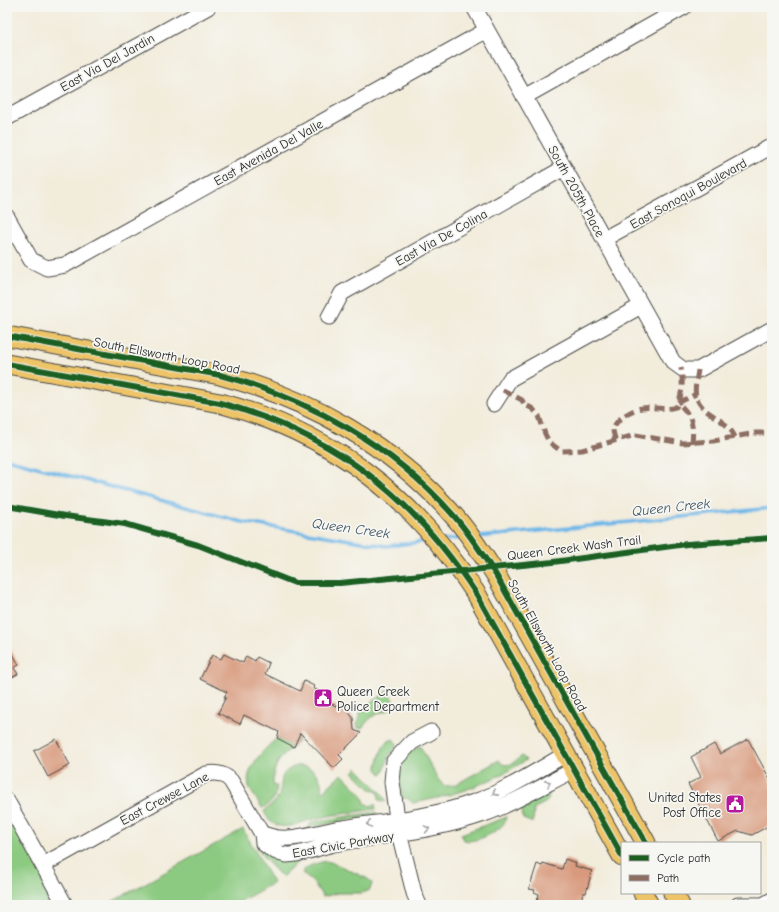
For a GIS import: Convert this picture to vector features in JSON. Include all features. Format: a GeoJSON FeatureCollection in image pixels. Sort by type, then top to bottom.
{"type":"FeatureCollection","features":[{"type":"Feature","properties":{"kind":"main road","name":"South Ellsworth Loop Road"},"geometry":{"type":"LineString","coordinates":[[7,336],[220,375],[268,390],[304,404],[353,431],[382,450],[422,483],[447,508],[469,534],[506,592],[645,842]]}},
{"type":"Feature","properties":{"kind":"main road"},"geometry":{"type":"LineString","coordinates":[[7,364],[220,403],[240,409],[305,434],[324,444],[382,484],[412,512],[434,536],[454,560],[477,595],[621,854]]}},
{"type":"Feature","properties":{"kind":"main road"},"geometry":{"type":"LineString","coordinates":[[644,894],[649,905]]}},
{"type":"Feature","properties":{"kind":"main road"},"geometry":{"type":"LineString","coordinates":[[674,894],[680,905]]}},
{"type":"Feature","properties":{"kind":"street","name":"East Via Del Jardin"},"geometry":{"type":"LineString","coordinates":[[7,118],[208,7]]}},
{"type":"Feature","properties":{"kind":"street","name":"South 205th Place"},"geometry":{"type":"LineString","coordinates":[[474,7],[673,362],[684,370],[698,370],[772,329]]}},
{"type":"Feature","properties":{"kind":"street"},"geometry":{"type":"LineString","coordinates":[[524,97],[684,7]]}},
{"type":"Feature","properties":{"kind":"street","name":"East Avenida Del Valle"},"geometry":{"type":"LineString","coordinates":[[7,217],[31,260],[46,268],[65,265],[487,30]]}},
{"type":"Feature","properties":{"kind":"street","name":"East Sonoqui Boulevard"},"geometry":{"type":"LineString","coordinates":[[604,239],[772,146]]}},
{"type":"Feature","properties":{"kind":"street","name":"East Via De Colina"},"geometry":{"type":"LineString","coordinates":[[329,317],[342,293],[564,168]]}},
{"type":"Feature","properties":{"kind":"street"},"geometry":{"type":"LineString","coordinates":[[494,404],[510,379],[641,306]]}},
{"type":"Feature","properties":{"kind":"street"},"geometry":{"type":"LineString","coordinates":[[420,905],[414,893],[398,826],[392,782],[394,761],[412,742],[431,732]]}},
{"type":"Feature","properties":{"kind":"street","name":"East Civic Parkway"},"geometry":{"type":"LineString","coordinates":[[262,834],[263,843],[269,849],[280,854],[287,855],[398,826],[436,812],[475,802],[570,762]]}},
{"type":"Feature","properties":{"kind":"street","name":"East Crewse Lane"},"geometry":{"type":"LineString","coordinates":[[43,865],[206,774],[214,772],[227,776],[232,781],[262,834]]}},
{"type":"Feature","properties":{"kind":"street"},"geometry":{"type":"LineString","coordinates":[[7,801],[65,905]]}},
{"type":"Feature","properties":{"kind":"street"},"geometry":{"type":"LineString","coordinates":[[738,904],[763,905],[772,900]]}},
{"type":"Feature","properties":{"kind":"green space"},"geometry":{"type":"Polygon","coordinates":[[[388,689],[393,699],[392,708],[375,715],[362,728],[357,728],[360,713],[363,709],[388,689]]]}},
{"type":"Feature","properties":{"kind":"green space"},"geometry":{"type":"Polygon","coordinates":[[[277,738],[293,747],[279,760],[274,771],[273,782],[273,786],[277,786],[276,794],[270,803],[262,808],[249,786],[248,779],[252,766],[277,738]]]}},
{"type":"Feature","properties":{"kind":"green space"},"geometry":{"type":"Polygon","coordinates":[[[393,739],[397,746],[390,755],[383,773],[381,774],[377,769],[380,754],[383,747],[393,739]]]}},
{"type":"Feature","properties":{"kind":"green space"},"geometry":{"type":"Polygon","coordinates":[[[420,746],[438,779],[445,786],[455,785],[499,760],[502,764],[508,765],[522,756],[526,760],[472,788],[443,797],[413,803],[407,798],[402,799],[400,768],[406,757],[420,746]]]}},
{"type":"Feature","properties":{"kind":"green space"},"geometry":{"type":"Polygon","coordinates":[[[296,766],[308,768],[316,773],[321,782],[321,793],[342,774],[362,795],[365,803],[370,806],[375,804],[376,809],[318,818],[284,827],[274,824],[264,811],[274,803],[278,797],[285,772],[296,766]]]}},
{"type":"Feature","properties":{"kind":"green space"},"geometry":{"type":"Polygon","coordinates":[[[357,768],[383,795],[386,802],[379,800],[377,792],[370,789],[353,772],[357,768]]]}},
{"type":"Feature","properties":{"kind":"green space"},"geometry":{"type":"Polygon","coordinates":[[[548,792],[549,796],[547,801],[534,809],[533,823],[523,819],[523,805],[548,792]]]}},
{"type":"Feature","properties":{"kind":"green space"},"geometry":{"type":"Polygon","coordinates":[[[376,812],[377,815],[306,828],[312,822],[376,812]]]}},
{"type":"Feature","properties":{"kind":"green space"},"geometry":{"type":"Polygon","coordinates":[[[507,817],[501,827],[482,838],[469,841],[464,840],[461,834],[507,817]]]}},
{"type":"Feature","properties":{"kind":"green space"},"geometry":{"type":"Polygon","coordinates":[[[18,820],[65,905],[7,905],[7,827],[18,820]]]}},
{"type":"Feature","properties":{"kind":"green space"},"geometry":{"type":"Polygon","coordinates":[[[243,829],[273,883],[234,905],[106,905],[243,829]]]}},
{"type":"Feature","properties":{"kind":"green space"},"geometry":{"type":"Polygon","coordinates":[[[256,845],[304,856],[282,877],[264,858],[256,845]]]}},
{"type":"Feature","properties":{"kind":"green space"},"geometry":{"type":"Polygon","coordinates":[[[326,861],[334,863],[368,879],[372,883],[370,890],[362,893],[337,893],[323,897],[313,882],[302,872],[310,866],[326,861]]]}},
{"type":"Feature","properties":{"kind":"building"},"geometry":{"type":"Polygon","coordinates":[[[7,643],[19,665],[14,668],[18,674],[7,680],[7,643]]]}},
{"type":"Feature","properties":{"kind":"building"},"geometry":{"type":"Polygon","coordinates":[[[224,654],[243,663],[246,656],[255,661],[257,657],[269,663],[265,674],[300,691],[304,681],[314,686],[313,688],[320,692],[318,697],[336,706],[346,708],[353,718],[354,730],[361,733],[339,755],[343,759],[334,768],[300,733],[294,747],[277,738],[279,732],[244,715],[240,724],[218,713],[227,692],[200,679],[212,655],[221,659],[224,654]]]}},
{"type":"Feature","properties":{"kind":"building"},"geometry":{"type":"Polygon","coordinates":[[[56,739],[70,765],[48,777],[34,751],[56,739]]]}},
{"type":"Feature","properties":{"kind":"building","name":"United States Post Office"},"geometry":{"type":"Polygon","coordinates":[[[748,739],[772,783],[772,824],[752,835],[738,831],[718,841],[688,784],[701,777],[691,757],[714,744],[720,754],[748,739]]]}},
{"type":"Feature","properties":{"kind":"building"},"geometry":{"type":"Polygon","coordinates":[[[565,859],[576,863],[575,866],[592,871],[586,893],[583,893],[580,905],[536,905],[539,894],[534,892],[535,890],[529,889],[537,864],[542,866],[543,863],[562,869],[565,859]]]}},
{"type":"Feature","properties":{"kind":"waterway","name":"Queen Creek"},"geometry":{"type":"LineString","coordinates":[[7,459],[242,522],[386,546],[430,541]]}},
{"type":"Feature","properties":{"kind":"waterway","name":"Queen Creek"},"geometry":{"type":"LineString","coordinates":[[478,537],[772,508]]}},
{"type":"Feature","properties":{"kind":"waterway","name":"Queen Creek"},"geometry":{"type":"LineString","coordinates":[[444,540],[463,538]]}},
{"type":"Feature","properties":{"kind":"marked path"},"geometry":{"type":"LineString","coordinates":[[615,440],[613,430],[614,426],[620,419],[629,413],[642,408],[667,409],[676,407],[682,388],[681,368]]}},
{"type":"Feature","properties":{"kind":"marked path"},"geometry":{"type":"LineString","coordinates":[[698,370],[695,390],[699,402],[703,408],[726,425],[735,437]]}},
{"type":"Feature","properties":{"kind":"marked path"},"geometry":{"type":"LineString","coordinates":[[503,390],[522,400],[524,404],[533,409],[539,416],[549,442],[561,451],[582,450],[635,435],[683,443],[713,441],[755,433],[772,433]]}},
{"type":"Feature","properties":{"kind":"marked path"},"geometry":{"type":"LineString","coordinates":[[692,443],[693,431],[691,421],[689,416],[678,403],[696,394]]}},
{"type":"Feature","properties":{"kind":"cycle path"},"geometry":{"type":"LineString","coordinates":[[7,336],[220,375],[253,385],[286,397],[317,411],[348,428],[404,467],[430,491],[460,523],[496,575],[645,842]]}},
{"type":"Feature","properties":{"kind":"cycle path"},"geometry":{"type":"LineString","coordinates":[[7,364],[220,403],[261,416],[299,432],[335,451],[367,474],[398,499],[426,528],[452,560],[477,595],[621,854]]}},
{"type":"Feature","properties":{"kind":"cycle path","name":"Queen Creek Wash Trail"},"geometry":{"type":"LineString","coordinates":[[7,506],[125,524],[198,545],[295,583],[340,583],[553,562],[687,544],[772,538]]}},
{"type":"Feature","properties":{"kind":"place","name":"Queen Creek Police Department"},"geometry":{"type":"Point","coordinates":[323,698]}},
{"type":"Feature","properties":{"kind":"place","name":"United States Post Office"},"geometry":{"type":"Point","coordinates":[735,804]}}]}
